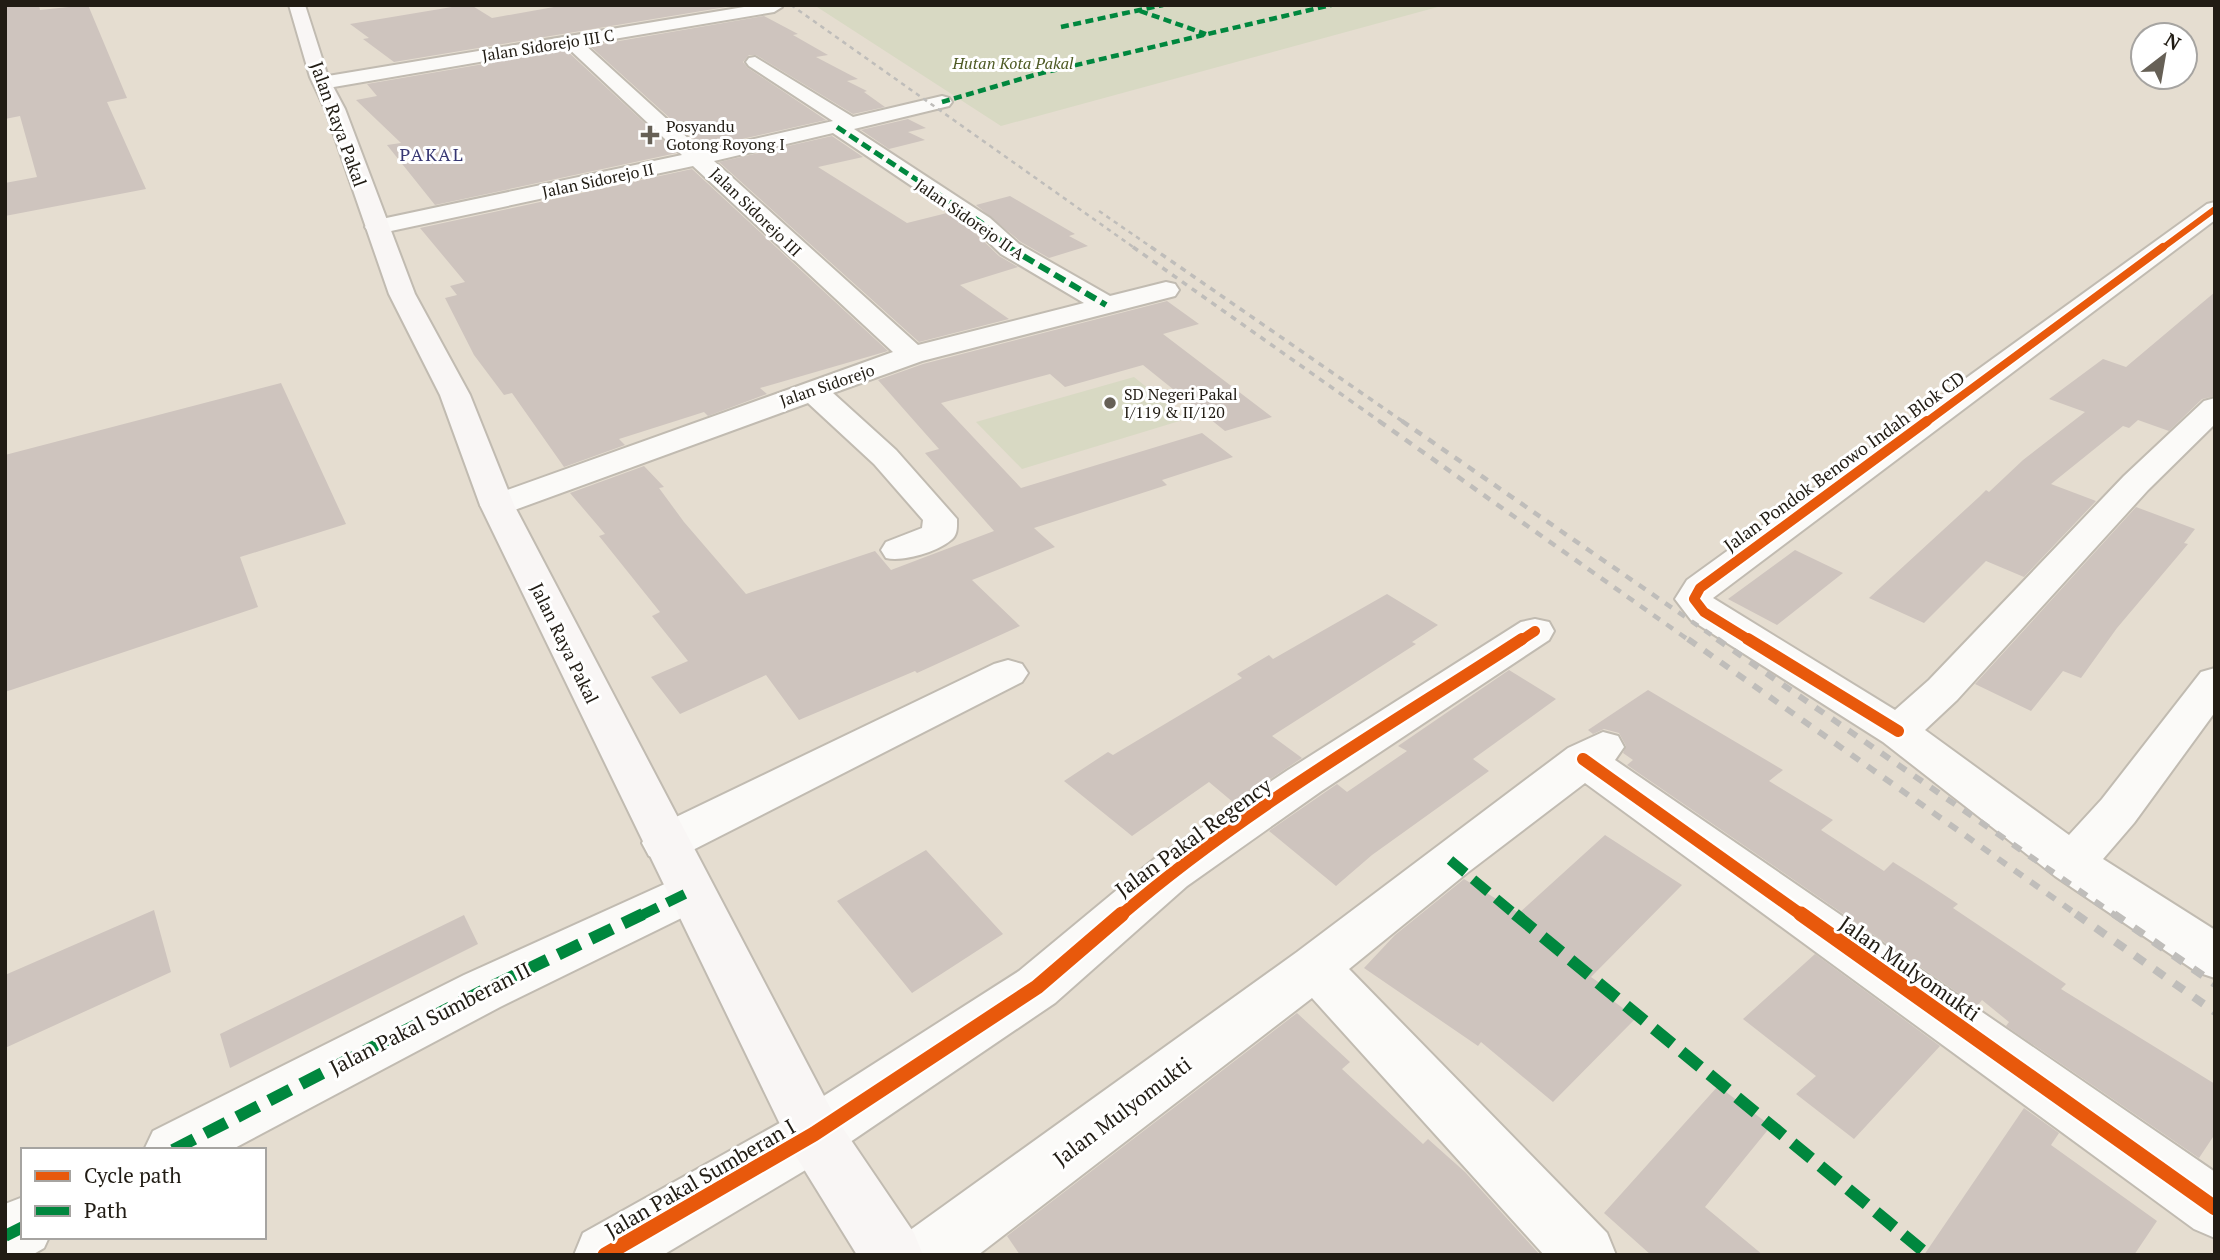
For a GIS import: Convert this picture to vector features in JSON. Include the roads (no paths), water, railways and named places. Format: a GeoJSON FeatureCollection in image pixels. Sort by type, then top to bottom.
{"type":"FeatureCollection","features":[{"type":"Feature","properties":{"kind":"main road","name":"Jalan Raya Pakal"},"geometry":{"type":"LineString","coordinates":[[297,5],[322,83],[402,293],[455,396],[497,505],[814,1134],[892,1255]]}},
{"type":"Feature","properties":{"kind":"street","name":"Jalan Sidorejo III C"},"geometry":{"type":"LineString","coordinates":[[322,83],[578,47],[774,7]]}},
{"type":"Feature","properties":{"kind":"street"},"geometry":{"type":"LineString","coordinates":[[578,47],[659,42]]}},
{"type":"Feature","properties":{"kind":"street","name":"Jalan Sidorejo III"},"geometry":{"type":"LineString","coordinates":[[578,47],[912,355]]}},
{"type":"Feature","properties":{"kind":"street","name":"Jalan Sidorejo II A"},"geometry":{"type":"LineString","coordinates":[[755,62],[982,223],[1010,250],[1106,305]]}},
{"type":"Feature","properties":{"kind":"street","name":"Jalan Sidorejo II"},"geometry":{"type":"LineString","coordinates":[[377,227],[700,158],[942,102]]}},
{"type":"Feature","properties":{"kind":"street","name":"Jalan Pondok Benowo Indah Blok CD"},"geometry":{"type":"LineString","coordinates":[[1898,730],[1704,612],[1694,599],[1700,588],[2215,209]]}},
{"type":"Feature","properties":{"kind":"street","name":"Jalan Sidorejo"},"geometry":{"type":"LineString","coordinates":[[497,505],[811,389],[912,355],[1166,290]]}},
{"type":"Feature","properties":{"kind":"street"},"geometry":{"type":"LineString","coordinates":[[811,389],[885,457],[940,519],[939,533],[899,551]]}},
{"type":"Feature","properties":{"kind":"street"},"geometry":{"type":"LineString","coordinates":[[2210,942],[2072,863],[1898,730],[1943,690],[2136,483],[2215,407]]}},
{"type":"Feature","properties":{"kind":"street","name":"Jalan Pakal Regency"},"geometry":{"type":"LineString","coordinates":[[814,1134],[1037,987],[1170,873],[1304,781],[1535,631]]}},
{"type":"Feature","properties":{"kind":"street"},"geometry":{"type":"LineString","coordinates":[[665,843],[1008,673]]}},
{"type":"Feature","properties":{"kind":"street"},"geometry":{"type":"LineString","coordinates":[[2072,863],[2118,811],[2215,682]]}},
{"type":"Feature","properties":{"kind":"street","name":"Jalan Mulyomukti"},"geometry":{"type":"LineString","coordinates":[[928,1255],[1315,967],[1593,753],[2215,1208]]}},
{"type":"Feature","properties":{"kind":"street","name":"Jalan Pakal Sumberan II"},"geometry":{"type":"LineString","coordinates":[[177,1148],[482,991],[690,891]]}},
{"type":"Feature","properties":{"kind":"street"},"geometry":{"type":"LineString","coordinates":[[1315,967],[1586,1255]]}},
{"type":"Feature","properties":{"kind":"street","name":"Jalan Pakal Sumberan I"},"geometry":{"type":"LineString","coordinates":[[605,1255],[814,1134]]}},
{"type":"Feature","properties":{"kind":"street"},"geometry":{"type":"LineString","coordinates":[[5,1236],[21,1228]]}},
{"type":"Feature","properties":{"kind":"railway"},"geometry":{"type":"LineString","coordinates":[[791,5],[1136,249]]}},
{"type":"Feature","properties":{"kind":"railway"},"geometry":{"type":"LineString","coordinates":[[1099,211],[1154,249]]}},
{"type":"Feature","properties":{"kind":"railway"},"geometry":{"type":"LineString","coordinates":[[1133,247],[1382,423]]}},
{"type":"Feature","properties":{"kind":"railway"},"geometry":{"type":"LineString","coordinates":[[1151,247],[1405,423]]}},
{"type":"Feature","properties":{"kind":"railway"},"geometry":{"type":"LineString","coordinates":[[1379,421],[1690,641]]}},
{"type":"Feature","properties":{"kind":"railway"},"geometry":{"type":"LineString","coordinates":[[1402,421],[1720,641]]}},
{"type":"Feature","properties":{"kind":"railway"},"geometry":{"type":"LineString","coordinates":[[1688,639],[2079,916]]}},
{"type":"Feature","properties":{"kind":"railway"},"geometry":{"type":"LineString","coordinates":[[1717,639],[2116,916]]}},
{"type":"Feature","properties":{"kind":"railway"},"geometry":{"type":"LineString","coordinates":[[2076,914],[2215,1012]]}},
{"type":"Feature","properties":{"kind":"railway"},"geometry":{"type":"LineString","coordinates":[[2114,914],[2215,984]]}},
{"type":"Feature","properties":{"kind":"place","name":"Posyandu Gotong Royong I"},"geometry":{"type":"Point","coordinates":[650,135]}},
{"type":"Feature","properties":{"kind":"place","name":"SD Negeri Pakal I/119 & II/120"},"geometry":{"type":"Point","coordinates":[1110,403]}},
{"type":"Feature","properties":{"kind":"district","name":"PAKAL"},"geometry":{"type":"Point","coordinates":[432,154]}},
{"type":"Feature","properties":{"kind":"park label","name":"Hutan Kota Pakal"},"geometry":{"type":"Point","coordinates":[1013,63]}}]}
